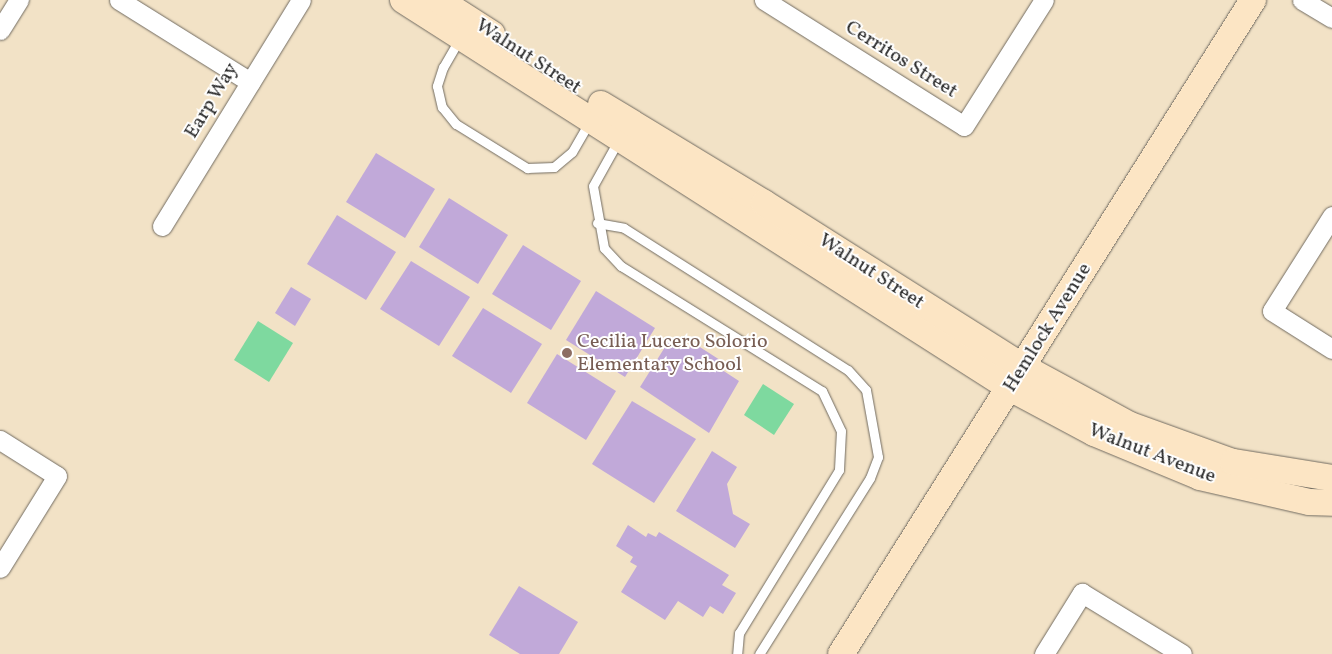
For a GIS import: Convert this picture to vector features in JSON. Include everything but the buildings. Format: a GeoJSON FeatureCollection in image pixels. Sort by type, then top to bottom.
{"type":"FeatureCollection","features":[{"type":"Feature","properties":{"kind":"street"},"geometry":{"type":"LineString","coordinates":[[0,30],[19,0]]}},
{"type":"Feature","properties":{"kind":"street"},"geometry":{"type":"LineString","coordinates":[[119,0],[250,82]]}},
{"type":"Feature","properties":{"kind":"street","name":"Earp Way"},"geometry":{"type":"LineString","coordinates":[[162,226],[301,0]]}},
{"type":"Feature","properties":{"kind":"street","name":"Walnut Street"},"geometry":{"type":"LineString","coordinates":[[403,0],[609,125],[1017,378],[1130,425],[1233,462],[1332,478]]}},
{"type":"Feature","properties":{"kind":"street","name":"Walnut Street"},"geometry":{"type":"LineString","coordinates":[[439,0],[609,125]]}},
{"type":"Feature","properties":{"kind":"street","name":"Cerritos Street"},"geometry":{"type":"LineString","coordinates":[[764,0],[964,126],[1044,0]]}},
{"type":"Feature","properties":{"kind":"street","name":"Hemlock Avenue"},"geometry":{"type":"LineString","coordinates":[[841,654],[1254,0]]}},
{"type":"Feature","properties":{"kind":"street"},"geometry":{"type":"LineString","coordinates":[[1302,0],[1332,18]]}},
{"type":"Feature","properties":{"kind":"street"},"geometry":{"type":"LineString","coordinates":[[1332,216],[1272,311],[1332,349]]}},
{"type":"Feature","properties":{"kind":"street","name":"Walnut Avenue"},"geometry":{"type":"LineString","coordinates":[[1017,378],[1094,433],[1200,477],[1309,502],[1332,503]]}},
{"type":"Feature","properties":{"kind":"street"},"geometry":{"type":"LineString","coordinates":[[0,440],[57,476],[0,568]]}},
{"type":"Feature","properties":{"kind":"street"},"geometry":{"type":"LineString","coordinates":[[1044,654],[1082,593],[1182,654]]}},
{"type":"Feature","properties":{"kind":"lane"},"geometry":{"type":"LineString","coordinates":[[461,36],[443,67],[437,86],[442,107],[456,124],[527,168],[554,167],[609,125]]}},
{"type":"Feature","properties":{"kind":"lane"},"geometry":{"type":"LineString","coordinates":[[609,125],[593,186],[597,222],[604,248],[621,266],[822,391],[841,431],[839,470],[739,632],[737,654]]}},
{"type":"Feature","properties":{"kind":"lane"},"geometry":{"type":"LineString","coordinates":[[597,222],[624,228],[848,370],[866,390],[878,457],[870,478],[759,654]]}},
{"type":"Feature","properties":{"kind":"green space"},"geometry":{"type":"Polygon","coordinates":[[[258,321],[293,343],[269,382],[234,360],[258,321]]]}},
{"type":"Feature","properties":{"kind":"green space"},"geometry":{"type":"Polygon","coordinates":[[[763,384],[794,404],[774,435],[744,415],[763,384]]]}},
{"type":"Feature","properties":{"kind":"place","name":"Cecilia Lucero Solorio Elementary School"},"geometry":{"type":"Point","coordinates":[567,353]}}]}
